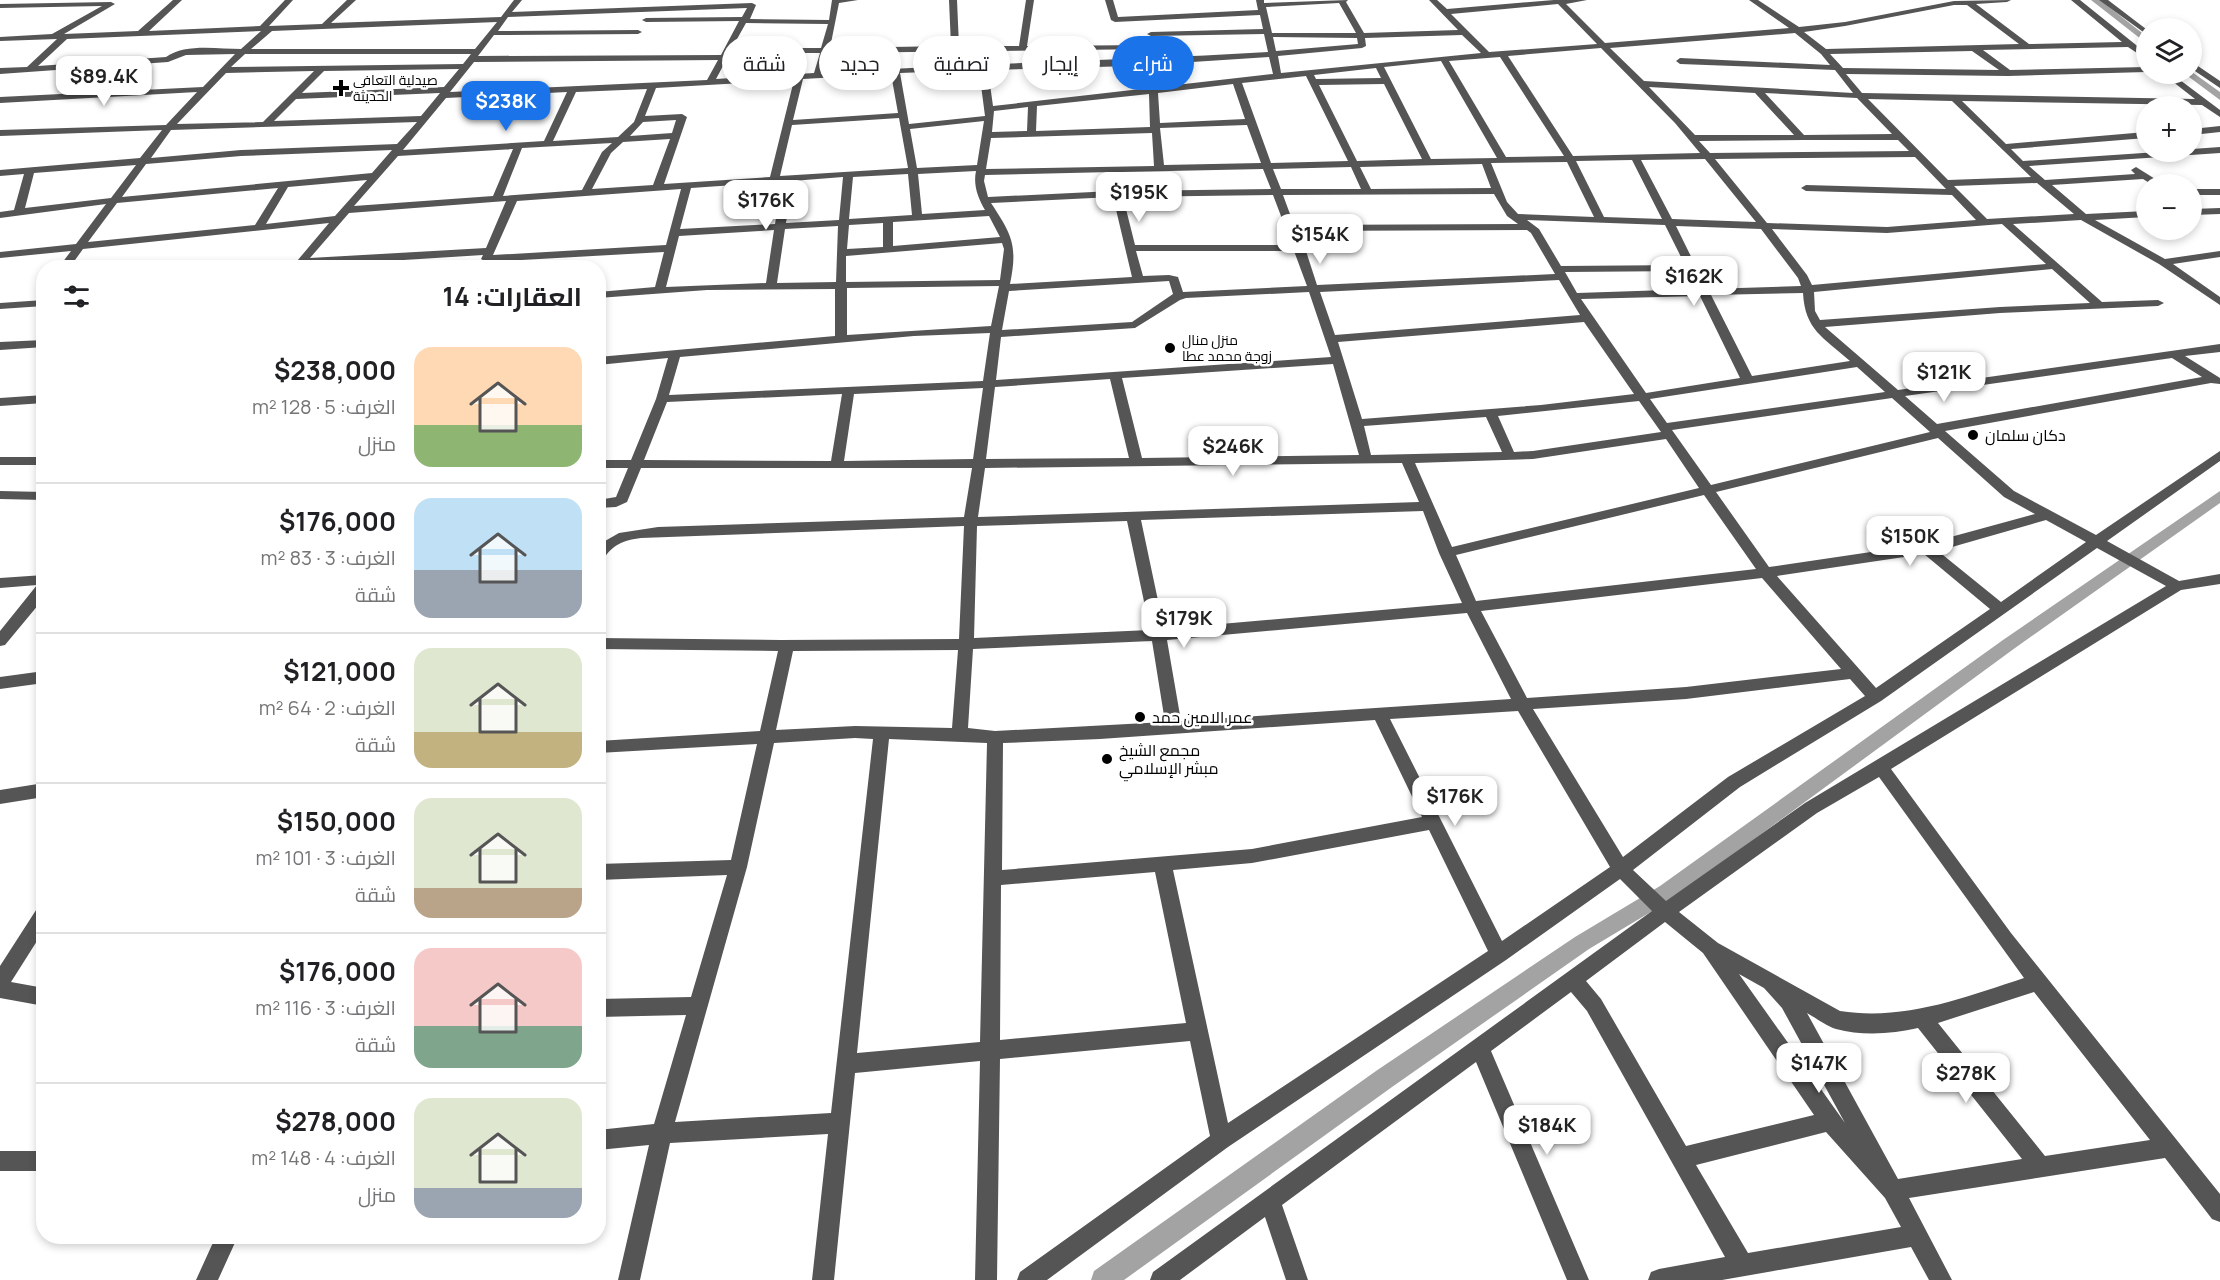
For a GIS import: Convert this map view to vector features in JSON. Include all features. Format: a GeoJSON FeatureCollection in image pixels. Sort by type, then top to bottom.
{"type":"FeatureCollection","features":[{"type":"Feature","properties":{"kind":"street"},"geometry":{"type":"LineString","coordinates":[[140,34],[178,0]]}},
{"type":"Feature","properties":{"kind":"street"},"geometry":{"type":"LineString","coordinates":[[69,260],[169,127],[266,28],[289,0]]}},
{"type":"Feature","properties":{"kind":"street"},"geometry":{"type":"LineString","coordinates":[[324,26],[352,0]]}},
{"type":"Feature","properties":{"kind":"street"},"geometry":{"type":"LineString","coordinates":[[302,260],[424,119],[518,0]]}},
{"type":"Feature","properties":{"kind":"street"},"geometry":{"type":"LineString","coordinates":[[634,11],[640,0]]}},
{"type":"Feature","properties":{"kind":"street"},"geometry":{"type":"LineString","coordinates":[[830,36],[836,1],[854,0]]}},
{"type":"Feature","properties":{"kind":"street"},"geometry":{"type":"LineString","coordinates":[[953,0],[955,36]]}},
{"type":"Feature","properties":{"kind":"street"},"geometry":{"type":"LineString","coordinates":[[1015,66],[1030,0]]}},
{"type":"Feature","properties":{"kind":"street"},"geometry":{"type":"LineString","coordinates":[[1108,0],[1115,20],[1343,0],[1361,36],[1362,45],[1194,59]]}},
{"type":"Feature","properties":{"kind":"street"},"geometry":{"type":"LineString","coordinates":[[1432,0],[1487,55]]}},
{"type":"Feature","properties":{"kind":"street"},"geometry":{"type":"LineString","coordinates":[[1444,12],[1583,0]]}},
{"type":"Feature","properties":{"kind":"street"},"geometry":{"type":"LineString","coordinates":[[1753,0],[1824,52],[1860,96],[1984,222]]}},
{"type":"Feature","properties":{"kind":"street"},"geometry":{"type":"LineString","coordinates":[[1312,78],[1378,65],[1797,30],[1968,2],[2007,0]]}},
{"type":"Feature","properties":{"kind":"street"},"geometry":{"type":"LineString","coordinates":[[2075,0],[2136,49]]}},
{"type":"Feature","properties":{"kind":"street"},"geometry":{"type":"LineString","coordinates":[[2103,0],[2136,25]]}},
{"type":"Feature","properties":{"kind":"street"},"geometry":{"type":"LineString","coordinates":[[1559,1],[1643,84],[1693,138],[1764,225],[1803,277],[1809,290],[1809,306],[1815,324],[2009,494],[2045,516],[2096,541],[2177,586]]}},
{"type":"Feature","properties":{"kind":"street"},"geometry":{"type":"LineString","coordinates":[[0,6],[115,2]]}},
{"type":"Feature","properties":{"kind":"street"},"geometry":{"type":"LineString","coordinates":[[52,37],[115,2]]}},
{"type":"Feature","properties":{"kind":"street"},"geometry":{"type":"LineString","coordinates":[[1968,2],[2028,47]]}},
{"type":"Feature","properties":{"kind":"street"},"geometry":{"type":"LineString","coordinates":[[0,39],[752,5],[736,36]]}},
{"type":"Feature","properties":{"kind":"street"},"geometry":{"type":"LineString","coordinates":[[1262,6],[1278,77]]}},
{"type":"Feature","properties":{"kind":"street"},"geometry":{"type":"LineString","coordinates":[[632,41],[652,10]]}},
{"type":"Feature","properties":{"kind":"street"},"geometry":{"type":"LineString","coordinates":[[1149,18],[1151,34],[1269,33],[1361,36],[1464,32]]}},
{"type":"Feature","properties":{"kind":"street"},"geometry":{"type":"LineString","coordinates":[[646,20],[833,22]]}},
{"type":"Feature","properties":{"kind":"street"},"geometry":{"type":"LineString","coordinates":[[494,33],[638,32]]}},
{"type":"Feature","properties":{"kind":"street"},"geometry":{"type":"LineString","coordinates":[[29,69],[64,37]]}},
{"type":"Feature","properties":{"kind":"street"},"geometry":{"type":"LineString","coordinates":[[1824,52],[2130,44]]}},
{"type":"Feature","properties":{"kind":"street"},"geometry":{"type":"LineString","coordinates":[[1010,46],[1112,46]]}},
{"type":"Feature","properties":{"kind":"street"},"geometry":{"type":"LineString","coordinates":[[1974,48],[2008,73]]}},
{"type":"Feature","properties":{"kind":"street"},"geometry":{"type":"LineString","coordinates":[[622,58],[627,49]]}},
{"type":"Feature","properties":{"kind":"street"},"geometry":{"type":"LineString","coordinates":[[113,72],[158,69],[168,59],[182,52],[243,51],[473,59],[622,58],[722,54]]}},
{"type":"Feature","properties":{"kind":"street"},"geometry":{"type":"LineString","coordinates":[[1502,54],[1570,158],[1600,219]]}},
{"type":"Feature","properties":{"kind":"street"},"geometry":{"type":"LineString","coordinates":[[0,71],[168,59]]}},
{"type":"Feature","properties":{"kind":"street"},"geometry":{"type":"LineString","coordinates":[[223,70],[321,69],[473,59]]}},
{"type":"Feature","properties":{"kind":"street"},"geometry":{"type":"LineString","coordinates":[[1444,59],[1503,160]]}},
{"type":"Feature","properties":{"kind":"street"},"geometry":{"type":"LineString","coordinates":[[710,82],[722,60]]}},
{"type":"Feature","properties":{"kind":"street"},"geometry":{"type":"LineString","coordinates":[[1680,61],[1840,70],[2008,73],[2136,70]]}},
{"type":"Feature","properties":{"kind":"street"},"geometry":{"type":"LineString","coordinates":[[1010,66],[1112,63]]}},
{"type":"Feature","properties":{"kind":"street"},"geometry":{"type":"LineString","coordinates":[[1378,65],[1428,162]]}},
{"type":"Feature","properties":{"kind":"street"},"geometry":{"type":"LineString","coordinates":[[266,124],[321,69]]}},
{"type":"Feature","properties":{"kind":"street"},"geometry":{"type":"LineString","coordinates":[[807,75],[818,74],[819,71]]}},
{"type":"Feature","properties":{"kind":"street"},"geometry":{"type":"LineString","coordinates":[[2202,72],[2220,84]]}},
{"type":"Feature","properties":{"kind":"street"},"geometry":{"type":"LineString","coordinates":[[906,127],[990,114],[1033,104],[1278,77],[1386,81]]}},
{"type":"Feature","properties":{"kind":"street"},"geometry":{"type":"LineString","coordinates":[[1312,78],[1368,192]]}},
{"type":"Feature","properties":{"kind":"street"},"geometry":{"type":"LineString","coordinates":[[294,96],[573,89],[722,81]]}},
{"type":"Feature","properties":{"kind":"street"},"geometry":{"type":"LineString","coordinates":[[1237,82],[1332,339],[1366,459]]}},
{"type":"Feature","properties":{"kind":"street"},"geometry":{"type":"LineString","coordinates":[[1643,84],[1860,96],[2204,102]]}},
{"type":"Feature","properties":{"kind":"street"},"geometry":{"type":"LineString","coordinates":[[2180,84],[2220,114]]}},
{"type":"Feature","properties":{"kind":"street"},"geometry":{"type":"LineString","coordinates":[[585,193],[602,159],[640,118],[652,86]]}},
{"type":"Feature","properties":{"kind":"street"},"geometry":{"type":"LineString","coordinates":[[0,100],[206,89]]}},
{"type":"Feature","properties":{"kind":"street"},"geometry":{"type":"LineString","coordinates":[[547,144],[573,89]]}},
{"type":"Feature","properties":{"kind":"street"},"geometry":{"type":"LineString","coordinates":[[774,181],[795,90]]}},
{"type":"Feature","properties":{"kind":"street"},"geometry":{"type":"LineString","coordinates":[[899,90],[913,171],[917,218]]}},
{"type":"Feature","properties":{"kind":"street"},"geometry":{"type":"LineString","coordinates":[[960,734],[971,507],[1009,249],[984,200],[979,181],[990,114],[986,90]]}},
{"type":"Feature","properties":{"kind":"street"},"geometry":{"type":"LineString","coordinates":[[1757,90],[1802,138]]}},
{"type":"Feature","properties":{"kind":"street"},"geometry":{"type":"LineString","coordinates":[[1153,91],[1154,128],[1159,169]]}},
{"type":"Feature","properties":{"kind":"street"},"geometry":{"type":"LineString","coordinates":[[1954,98],[2021,164],[2084,217],[2163,262],[2220,303]]}},
{"type":"Feature","properties":{"kind":"street"},"geometry":{"type":"LineString","coordinates":[[1031,134],[1033,104]]}},
{"type":"Feature","properties":{"kind":"street"},"geometry":{"type":"LineString","coordinates":[[786,123],[903,115]]}},
{"type":"Feature","properties":{"kind":"street"},"geometry":{"type":"LineString","coordinates":[[640,118],[682,117],[657,189]]}},
{"type":"Feature","properties":{"kind":"street"},"geometry":{"type":"LineString","coordinates":[[0,133],[424,119]]}},
{"type":"Feature","properties":{"kind":"street"},"geometry":{"type":"LineString","coordinates":[[986,135],[1250,122]]}},
{"type":"Feature","properties":{"kind":"street"},"geometry":{"type":"LineString","coordinates":[[2202,131],[2220,129]]}},
{"type":"Feature","properties":{"kind":"street"},"geometry":{"type":"LineString","coordinates":[[0,173],[241,153],[397,150],[675,136]]}},
{"type":"Feature","properties":{"kind":"street"},"geometry":{"type":"LineString","coordinates":[[2004,147],[2136,136]]}},
{"type":"Feature","properties":{"kind":"street"},"geometry":{"type":"LineString","coordinates":[[1693,138],[1901,137]]}},
{"type":"Feature","properties":{"kind":"street"},"geometry":{"type":"LineString","coordinates":[[497,200],[519,145]]}},
{"type":"Feature","properties":{"kind":"street"},"geometry":{"type":"LineString","coordinates":[[2021,164],[2220,150]]}},
{"type":"Feature","properties":{"kind":"street"},"geometry":{"type":"LineString","coordinates":[[0,255],[259,227],[341,215],[513,198],[848,174],[913,171],[1268,167],[1634,156],[1917,154]]}},
{"type":"Feature","properties":{"kind":"street"},"geometry":{"type":"LineString","coordinates":[[1634,156],[1670,222],[1702,293],[1747,379]]}},
{"type":"Feature","properties":{"kind":"street"},"geometry":{"type":"LineString","coordinates":[[2119,158],[2142,174]]}},
{"type":"Feature","properties":{"kind":"street"},"geometry":{"type":"LineString","coordinates":[[1485,160],[1496,191],[1507,210],[1531,227],[1587,318],[1711,491],[1765,572],[1875,697]]}},
{"type":"Feature","properties":{"kind":"street"},"geometry":{"type":"LineString","coordinates":[[19,211],[30,170]]}},
{"type":"Feature","properties":{"kind":"street"},"geometry":{"type":"LineString","coordinates":[[1117,170],[1117,194],[1138,279]]}},
{"type":"Feature","properties":{"kind":"street"},"geometry":{"type":"LineString","coordinates":[[841,340],[841,253],[848,174]]}},
{"type":"Feature","properties":{"kind":"street"},"geometry":{"type":"LineString","coordinates":[[0,215],[115,200],[375,176]]}},
{"type":"Feature","properties":{"kind":"street"},"geometry":{"type":"LineString","coordinates":[[1945,183],[2041,182],[2136,177]]}},
{"type":"Feature","properties":{"kind":"street"},"geometry":{"type":"LineString","coordinates":[[771,286],[787,180]]}},
{"type":"Feature","properties":{"kind":"street"},"geometry":{"type":"LineString","coordinates":[[259,227],[285,184]]}},
{"type":"Feature","properties":{"kind":"street"},"geometry":{"type":"LineString","coordinates":[[660,290],[686,187]]}},
{"type":"Feature","properties":{"kind":"street"},"geometry":{"type":"LineString","coordinates":[[1806,188],[1953,192]]}},
{"type":"Feature","properties":{"kind":"street"},"geometry":{"type":"LineString","coordinates":[[984,200],[1117,194],[1496,191]]}},
{"type":"Feature","properties":{"kind":"street"},"geometry":{"type":"LineString","coordinates":[[2202,192],[2220,192]]}},
{"type":"Feature","properties":{"kind":"street"},"geometry":{"type":"LineString","coordinates":[[486,259],[513,198]]}},
{"type":"Feature","properties":{"kind":"street"},"geometry":{"type":"LineString","coordinates":[[2202,210],[2220,211]]}},
{"type":"Feature","properties":{"kind":"street"},"geometry":{"type":"LineString","coordinates":[[674,233],[992,213]]}},
{"type":"Feature","properties":{"kind":"street"},"geometry":{"type":"LineString","coordinates":[[1516,217],[1887,230],[1947,227],[1984,222],[2136,214]]}},
{"type":"Feature","properties":{"kind":"street"},"geometry":{"type":"LineString","coordinates":[[888,219],[888,249]]}},
{"type":"Feature","properties":{"kind":"street"},"geometry":{"type":"LineString","coordinates":[[2004,221],[2099,305]]}},
{"type":"Feature","properties":{"kind":"street"},"geometry":{"type":"LineString","coordinates":[[1292,228],[1531,227]]}},
{"type":"Feature","properties":{"kind":"street"},"geometry":{"type":"LineString","coordinates":[[841,253],[1006,240]]}},
{"type":"Feature","properties":{"kind":"street"},"geometry":{"type":"LineString","coordinates":[[449,260],[670,248]]}},
{"type":"Feature","properties":{"kind":"street"},"geometry":{"type":"LineString","coordinates":[[1131,249],[1300,248]]}},
{"type":"Feature","properties":{"kind":"street"},"geometry":{"type":"LineString","coordinates":[[2163,262],[2220,254]]}},
{"type":"Feature","properties":{"kind":"street"},"geometry":{"type":"LineString","coordinates":[[1573,296],[1809,290],[2054,266]]}},
{"type":"Feature","properties":{"kind":"street"},"geometry":{"type":"LineString","coordinates":[[606,360],[841,340],[1135,325],[1179,296],[1560,273],[1690,268]]}},
{"type":"Feature","properties":{"kind":"street"},"geometry":{"type":"LineString","coordinates":[[606,294],[771,286],[1005,285],[1172,278],[1179,296]]}},
{"type":"Feature","properties":{"kind":"street"},"geometry":{"type":"LineString","coordinates":[[0,306],[36,303]]}},
{"type":"Feature","properties":{"kind":"street"},"geometry":{"type":"LineString","coordinates":[[1815,324],[2158,303]]}},
{"type":"Feature","properties":{"kind":"street"},"geometry":{"type":"LineString","coordinates":[[1332,339],[1587,318]]}},
{"type":"Feature","properties":{"kind":"street"},"geometry":{"type":"LineString","coordinates":[[0,346],[36,344]]}},
{"type":"Feature","properties":{"kind":"street"},"geometry":{"type":"LineString","coordinates":[[606,464],[979,464],[1510,456],[1896,395],[2220,348]]}},
{"type":"Feature","properties":{"kind":"street"},"geometry":{"type":"LineString","coordinates":[[2173,354],[2216,381]]}},
{"type":"Feature","properties":{"kind":"street"},"geometry":{"type":"LineString","coordinates":[[606,504],[616,503],[622,499],[662,399],[675,355]]}},
{"type":"Feature","properties":{"kind":"street"},"geometry":{"type":"LineString","coordinates":[[662,399],[988,384],[1338,360]]}},
{"type":"Feature","properties":{"kind":"street"},"geometry":{"type":"LineString","coordinates":[[1357,423],[1491,414],[1642,397],[1857,363]]}},
{"type":"Feature","properties":{"kind":"street"},"geometry":{"type":"LineString","coordinates":[[1115,375],[1137,462]]}},
{"type":"Feature","properties":{"kind":"street"},"geometry":{"type":"LineString","coordinates":[[1446,553],[1711,491],[1936,432],[2216,381]]}},
{"type":"Feature","properties":{"kind":"street"},"geometry":{"type":"LineString","coordinates":[[837,465],[848,392]]}},
{"type":"Feature","properties":{"kind":"street"},"geometry":{"type":"LineString","coordinates":[[0,402],[36,400]]}},
{"type":"Feature","properties":{"kind":"street"},"geometry":{"type":"LineString","coordinates":[[1491,414],[1510,456]]}},
{"type":"Feature","properties":{"kind":"street"},"geometry":{"type":"LineString","coordinates":[[1028,1280],[1221,1140],[1499,954],[1626,873],[1734,782],[1875,697],[2220,456]]}},
{"type":"Feature","properties":{"kind":"street"},"geometry":{"type":"LineString","coordinates":[[1407,459],[1446,553],[1523,706],[1626,873],[1665,912],[1710,947],[1837,1020],[1857,1025],[1897,1024],[2038,982]]}},
{"type":"Feature","properties":{"kind":"street"},"geometry":{"type":"LineString","coordinates":[[0,461],[36,461]]}},
{"type":"Feature","properties":{"kind":"street"},"geometry":{"type":"LineString","coordinates":[[0,495],[36,496]]}},
{"type":"Feature","properties":{"kind":"street"},"geometry":{"type":"LineString","coordinates":[[606,546],[624,535],[658,532],[1426,506]]}},
{"type":"Feature","properties":{"kind":"street"},"geometry":{"type":"LineString","coordinates":[[1133,516],[1158,634],[1174,728]]}},
{"type":"Feature","properties":{"kind":"street"},"geometry":{"type":"LineString","coordinates":[[606,643],[787,646],[966,644],[1336,622],[1472,608],[1765,572],[1927,549],[2045,516]]}},
{"type":"Feature","properties":{"kind":"street"},"geometry":{"type":"LineString","coordinates":[[1927,549],[2000,609]]}},
{"type":"Feature","properties":{"kind":"street"},"geometry":{"type":"LineString","coordinates":[[1161,1280],[1811,808],[2177,586],[2220,579]]}},
{"type":"Feature","properties":{"kind":"street"},"geometry":{"type":"LineString","coordinates":[[0,583],[36,581]]}},
{"type":"Feature","properties":{"kind":"street"},"geometry":{"type":"LineString","coordinates":[[0,641],[36,596]]}},
{"type":"Feature","properties":{"kind":"street"},"geometry":{"type":"LineString","coordinates":[[629,1280],[662,1133],[738,867],[787,646]]}},
{"type":"Feature","properties":{"kind":"street"},"geometry":{"type":"LineString","coordinates":[[606,747],[882,732],[995,736],[1174,728],[1523,706],[1686,693],[1854,673]]}},
{"type":"Feature","properties":{"kind":"street"},"geometry":{"type":"LineString","coordinates":[[0,683],[36,678]]}},
{"type":"Feature","properties":{"kind":"street"},"geometry":{"type":"LineString","coordinates":[[1380,715],[1499,954]]}},
{"type":"Feature","properties":{"kind":"street"},"geometry":{"type":"LineString","coordinates":[[823,1280],[882,732]]}},
{"type":"Feature","properties":{"kind":"street"},"geometry":{"type":"LineString","coordinates":[[986,1280],[995,736]]}},
{"type":"Feature","properties":{"kind":"street"},"geometry":{"type":"LineString","coordinates":[[1881,767],[2004,939],[2220,1211]]}},
{"type":"Feature","properties":{"kind":"street"},"geometry":{"type":"LineString","coordinates":[[0,797],[36,791]]}},
{"type":"Feature","properties":{"kind":"street"},"geometry":{"type":"LineString","coordinates":[[993,878],[1252,856],[1433,822]]}},
{"type":"Feature","properties":{"kind":"street"},"geometry":{"type":"LineString","coordinates":[[1162,862],[1221,1140]]}},
{"type":"Feature","properties":{"kind":"street"},"geometry":{"type":"LineString","coordinates":[[606,872],[738,867]]}},
{"type":"Feature","properties":{"kind":"street"},"geometry":{"type":"LineString","coordinates":[[0,983],[36,926]]}},
{"type":"Feature","properties":{"kind":"street"},"geometry":{"type":"LineString","coordinates":[[1710,947],[1830,1121],[1893,1190]]}},
{"type":"Feature","properties":{"kind":"street"},"geometry":{"type":"LineString","coordinates":[[1573,980],[1594,1005],[1742,1266]]}},
{"type":"Feature","properties":{"kind":"street"},"geometry":{"type":"LineString","coordinates":[[1770,981],[1789,1002],[1804,1026],[1941,1280]]}},
{"type":"Feature","properties":{"kind":"street"},"geometry":{"type":"LineString","coordinates":[[0,989],[36,996]]}},
{"type":"Feature","properties":{"kind":"street"},"geometry":{"type":"LineString","coordinates":[[606,1008],[697,1006]]}},
{"type":"Feature","properties":{"kind":"street"},"geometry":{"type":"LineString","coordinates":[[1922,1018],[2041,1167]]}},
{"type":"Feature","properties":{"kind":"street"},"geometry":{"type":"LineString","coordinates":[[846,1064],[1198,1031]]}},
{"type":"Feature","properties":{"kind":"street"},"geometry":{"type":"LineString","coordinates":[[1480,1048],[1578,1280]]}},
{"type":"Feature","properties":{"kind":"street"},"geometry":{"type":"LineString","coordinates":[[1681,1158],[1830,1121]]}},
{"type":"Feature","properties":{"kind":"street"},"geometry":{"type":"LineString","coordinates":[[606,1139],[662,1133],[840,1123]]}},
{"type":"Feature","properties":{"kind":"street"},"geometry":{"type":"LineString","coordinates":[[1893,1190],[2169,1147]]}},
{"type":"Feature","properties":{"kind":"street"},"geometry":{"type":"LineString","coordinates":[[0,1161],[36,1161]]}},
{"type":"Feature","properties":{"kind":"street"},"geometry":{"type":"LineString","coordinates":[[1270,1202],[1297,1280]]}},
{"type":"Feature","properties":{"kind":"street"},"geometry":{"type":"LineString","coordinates":[[1659,1280],[1915,1235]]}},
{"type":"Feature","properties":{"kind":"street"},"geometry":{"type":"LineString","coordinates":[[207,1280],[223,1244]]}},
{"type":"Feature","properties":{"kind":"waterway"},"geometry":{"type":"LineString","coordinates":[[2095,0],[2136,32]]}},
{"type":"Feature","properties":{"kind":"waterway"},"geometry":{"type":"LineString","coordinates":[[2202,83],[2220,97]]}},
{"type":"Feature","properties":{"kind":"waterway"},"geometry":{"type":"LineString","coordinates":[[1103,1280],[1384,1079],[1582,943],[1667,892],[2009,644],[2220,496]]}},
{"type":"Feature","properties":{"kind":"place","name":"صيدلية التعافي الحديثة"},"geometry":{"type":"Point","coordinates":[341,88]}},
{"type":"Feature","properties":{"kind":"place","name":"منزل منال زوجة محمد عطا"},"geometry":{"type":"Point","coordinates":[1170,348]}},
{"type":"Feature","properties":{"kind":"place","name":"دكان سلمان"},"geometry":{"type":"Point","coordinates":[1973,435]}},
{"type":"Feature","properties":{"kind":"place","name":"عمر الامين حمد"},"geometry":{"type":"Point","coordinates":[1140,717]}},
{"type":"Feature","properties":{"kind":"place","name":"مجمع الشيخ مبشر الإسلامي"},"geometry":{"type":"Point","coordinates":[1107,759]}}]}
